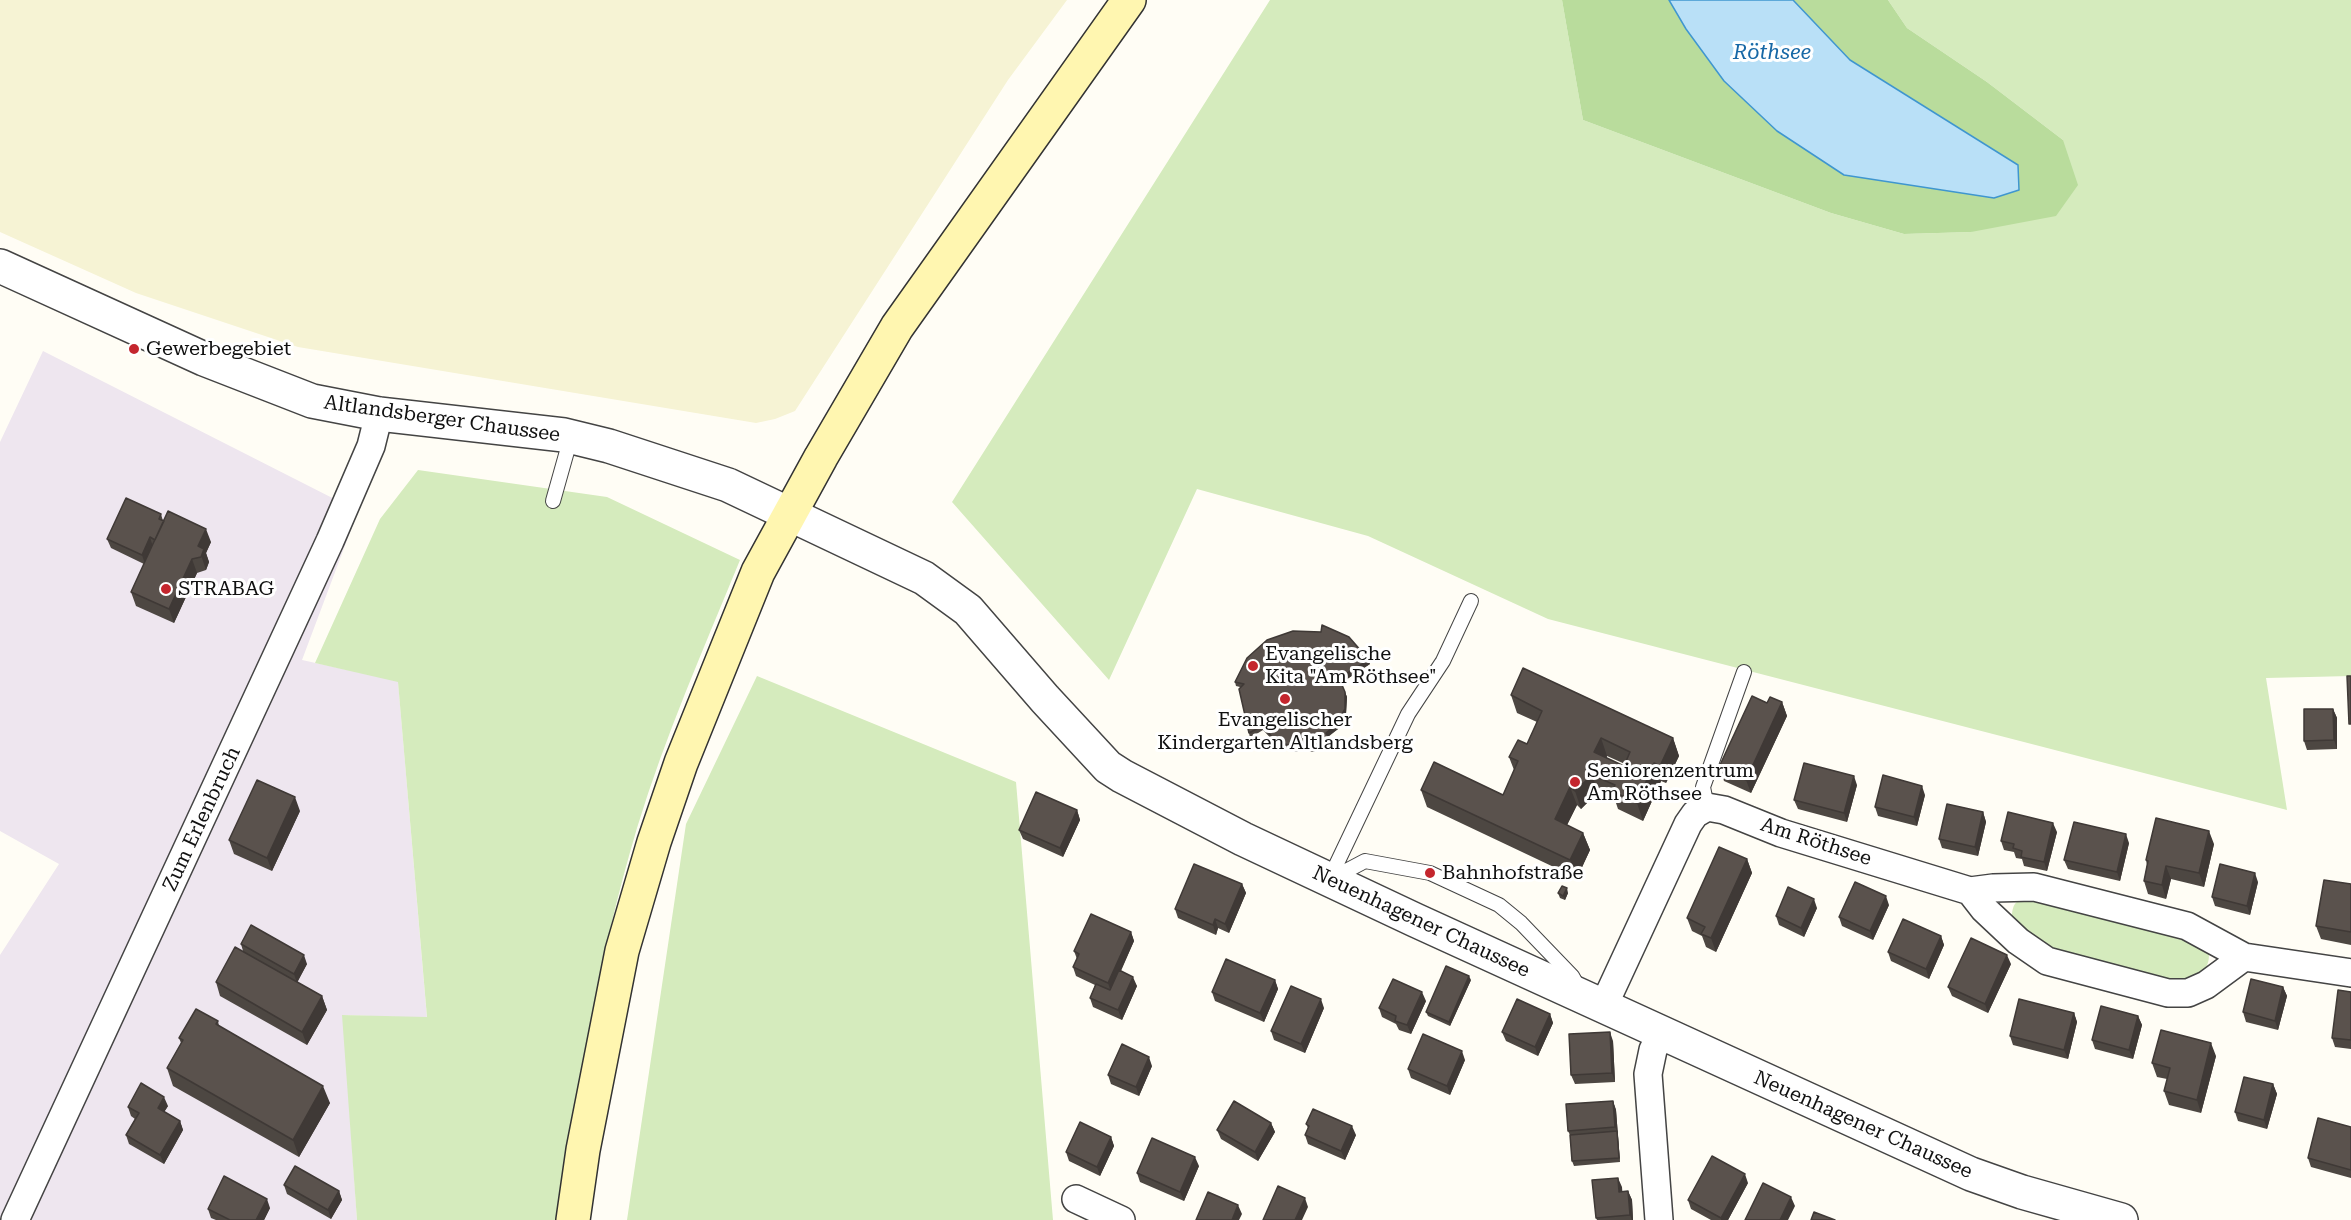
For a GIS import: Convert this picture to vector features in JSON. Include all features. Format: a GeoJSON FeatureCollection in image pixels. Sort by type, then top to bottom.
{"type":"FeatureCollection","features":[{"type":"Feature","properties":{"kind":"main road"},"geometry":{"type":"LineString","coordinates":[[573,1220],[583,1150],[622,951],[654,842],[681,763],[758,572],[821,457],[897,327],[1017,154],[1129,0]]}},
{"type":"Feature","properties":{"kind":"street","name":"Altlandsberger Chaussee"},"geometry":{"type":"LineString","coordinates":[[0,266],[204,359],[312,401],[379,414],[455,421],[572,437],[609,446],[728,485],[791,515]]}},
{"type":"Feature","properties":{"kind":"street","name":"Zum Erlenbruch"},"geometry":{"type":"LineString","coordinates":[[15,1220],[330,542],[370,446],[379,414]]}},
{"type":"Feature","properties":{"kind":"street","name":"Neuenhagener Chaussee"},"geometry":{"type":"LineString","coordinates":[[791,515],[924,578],[968,610],[1108,767],[1122,777],[1243,839],[1594,1000],[1661,1034],[1971,1174],[2022,1192],[2121,1220]]}},
{"type":"Feature","properties":{"kind":"street","name":"Am Röthsee"},"geometry":{"type":"LineString","coordinates":[[1707,807],[1724,810],[1781,833],[1970,891],[1992,888],[2034,888],[2187,926],[2244,957],[2351,973]]}},
{"type":"Feature","properties":{"kind":"street"},"geometry":{"type":"LineString","coordinates":[[1594,1000],[1688,824],[1695,814],[1707,807]]}},
{"type":"Feature","properties":{"kind":"street"},"geometry":{"type":"LineString","coordinates":[[1970,891],[1984,909],[2018,941],[2047,961],[2168,993],[2188,993],[2206,986],[2244,957]]}},
{"type":"Feature","properties":{"kind":"street"},"geometry":{"type":"LineString","coordinates":[[1659,1220],[1648,1074],[1653,1050],[1661,1034]]}},
{"type":"Feature","properties":{"kind":"street"},"geometry":{"type":"LineString","coordinates":[[1076,1199],[1121,1220]]}},
{"type":"Feature","properties":{"kind":"lane"},"geometry":{"type":"LineString","coordinates":[[553,501],[572,437]]}},
{"type":"Feature","properties":{"kind":"lane"},"geometry":{"type":"LineString","coordinates":[[1329,879],[1408,714],[1443,661],[1471,600]]}},
{"type":"Feature","properties":{"kind":"lane"},"geometry":{"type":"LineString","coordinates":[[1707,807],[1703,788],[1744,672]]}},
{"type":"Feature","properties":{"kind":"lane"},"geometry":{"type":"LineString","coordinates":[[1329,879],[1365,861],[1430,873],[1498,905],[1521,923],[1594,1000]]}},
{"type":"Feature","properties":{"kind":"shaded area"},"geometry":{"type":"Polygon","coordinates":[[[0,0],[1067,0],[1008,80],[795,411],[756,423],[298,347],[136,293],[0,232],[0,0]]]}},
{"type":"Feature","properties":{"kind":"shaded area"},"geometry":{"type":"Polygon","coordinates":[[[43,351],[358,511],[302,660],[398,681],[427,1018],[343,1015],[357,1220],[0,1220],[0,955],[59,864],[0,831],[0,442],[43,351]]]}},
{"type":"Feature","properties":{"kind":"green space"},"geometry":{"type":"Polygon","coordinates":[[[1270,0],[1562,0],[1583,120],[1831,213],[1904,234],[1971,232],[2063,140],[1987,82],[1907,28],[1888,0],[2351,0],[2351,676],[2266,678],[2287,810],[1548,619],[1368,536],[1197,489],[1109,680],[952,502],[1270,0]]]}},
{"type":"Feature","properties":{"kind":"green space"},"geometry":{"type":"Polygon","coordinates":[[[1562,0],[1669,0],[1686,29],[1724,81],[1777,131],[2018,165],[1850,60],[1793,0],[1888,0],[1907,28],[1987,82],[2063,140],[2078,185],[2056,216],[1971,232],[1904,234],[1831,213],[1583,120],[1562,0]]]}},
{"type":"Feature","properties":{"kind":"green space"},"geometry":{"type":"Polygon","coordinates":[[[418,470],[607,497],[740,560],[685,692],[648,794],[623,876],[600,973],[582,1071],[561,1220],[357,1220],[342,1015],[427,1017],[398,682],[315,663],[380,519],[418,470]]]}},
{"type":"Feature","properties":{"kind":"green space"},"geometry":{"type":"Polygon","coordinates":[[[757,676],[1016,782],[1053,1220],[627,1220],[686,824],[757,676]]]}},
{"type":"Feature","properties":{"kind":"green space"},"geometry":{"type":"Polygon","coordinates":[[[2025,897],[2182,933],[2208,948],[2208,964],[2191,984],[2052,954],[2012,919],[2014,905],[2025,897]]]}},
{"type":"Feature","properties":{"kind":"water","name":"Röthsee"},"geometry":{"type":"Polygon","coordinates":[[[1669,0],[1793,0],[1850,60],[2018,165],[2019,190],[1994,198],[1844,175],[1777,131],[1724,81],[1686,29],[1669,0]]]}},
{"type":"Feature","properties":{"kind":"building"},"geometry":{"type":"Polygon","coordinates":[[[126,498],[161,514],[159,519],[164,521],[155,540],[150,537],[142,555],[107,539],[126,498]]]}},
{"type":"Feature","properties":{"kind":"building","name":"STRABAG"},"geometry":{"type":"Polygon","coordinates":[[[168,511],[206,529],[198,546],[204,549],[201,557],[192,559],[169,609],[131,592],[168,511]]]}},
{"type":"Feature","properties":{"kind":"building","name":"Evangelischer Kindergarten Altlandsberg"},"geometry":{"type":"Polygon","coordinates":[[[1322,625],[1349,637],[1369,660],[1339,678],[1345,692],[1345,709],[1336,724],[1326,733],[1331,741],[1311,748],[1293,747],[1275,740],[1262,726],[1249,733],[1239,689],[1244,684],[1235,682],[1247,658],[1267,640],[1293,631],[1321,632],[1322,625]]]}},
{"type":"Feature","properties":{"kind":"building","name":"Seniorenzentrum Am Röthsee"},"geometry":{"type":"Polygon","coordinates":[[[1523,668],[1673,738],[1660,766],[1654,763],[1637,803],[1612,791],[1615,785],[1592,775],[1575,791],[1570,787],[1555,819],[1583,833],[1570,860],[1421,790],[1434,762],[1503,795],[1518,761],[1509,757],[1518,740],[1527,744],[1542,711],[1511,695],[1523,668]],[[1601,738],[1594,752],[1624,766],[1630,752],[1601,738]]]}},
{"type":"Feature","properties":{"kind":"building"},"geometry":{"type":"Polygon","coordinates":[[[2347,676],[2351,676],[2351,724],[2349,724],[2347,676]]]}},
{"type":"Feature","properties":{"kind":"building"},"geometry":{"type":"Polygon","coordinates":[[[1752,696],[1767,703],[1770,697],[1782,702],[1746,780],[1719,767],[1752,696]]]}},
{"type":"Feature","properties":{"kind":"building"},"geometry":{"type":"Polygon","coordinates":[[[2304,709],[2333,709],[2334,740],[2304,741],[2304,709]]]}},
{"type":"Feature","properties":{"kind":"building"},"geometry":{"type":"Polygon","coordinates":[[[1804,763],[1854,776],[1844,813],[1794,800],[1804,763]]]}},
{"type":"Feature","properties":{"kind":"building"},"geometry":{"type":"Polygon","coordinates":[[[1883,775],[1922,786],[1914,817],[1875,807],[1883,775]]]}},
{"type":"Feature","properties":{"kind":"building"},"geometry":{"type":"Polygon","coordinates":[[[257,780],[295,797],[267,858],[229,840],[257,780]]]}},
{"type":"Feature","properties":{"kind":"building"},"geometry":{"type":"Polygon","coordinates":[[[1036,792],[1077,810],[1060,848],[1019,830],[1036,792]]]}},
{"type":"Feature","properties":{"kind":"building"},"geometry":{"type":"Polygon","coordinates":[[[1947,804],[1983,812],[1975,847],[1939,839],[1947,804]]]}},
{"type":"Feature","properties":{"kind":"building"},"geometry":{"type":"Polygon","coordinates":[[[2008,812],[2053,823],[2044,862],[2021,857],[2022,851],[2013,848],[2014,844],[2001,841],[2008,812]]]}},
{"type":"Feature","properties":{"kind":"building"},"geometry":{"type":"Polygon","coordinates":[[[2156,818],[2209,831],[2199,873],[2166,866],[2162,885],[2144,881],[2148,861],[2146,860],[2156,818]]]}},
{"type":"Feature","properties":{"kind":"building"},"geometry":{"type":"Polygon","coordinates":[[[2074,822],[2126,834],[2117,872],[2064,860],[2074,822]]]}},
{"type":"Feature","properties":{"kind":"building"},"geometry":{"type":"Polygon","coordinates":[[[1719,847],[1747,859],[1711,938],[1701,934],[1705,927],[1687,918],[1719,847]]]}},
{"type":"Feature","properties":{"kind":"building"},"geometry":{"type":"Polygon","coordinates":[[[1194,864],[1242,884],[1225,924],[1215,919],[1213,925],[1175,909],[1194,864]]]}},
{"type":"Feature","properties":{"kind":"building"},"geometry":{"type":"Polygon","coordinates":[[[2220,864],[2255,873],[2247,906],[2212,897],[2220,864]]]}},
{"type":"Feature","properties":{"kind":"building"},"geometry":{"type":"Polygon","coordinates":[[[2324,880],[2351,884],[2351,932],[2316,926],[2324,880]]]}},
{"type":"Feature","properties":{"kind":"building"},"geometry":{"type":"Polygon","coordinates":[[[1855,882],[1886,896],[1870,931],[1839,917],[1855,882]]]}},
{"type":"Feature","properties":{"kind":"building"},"geometry":{"type":"Polygon","coordinates":[[[1562,886],[1567,888],[1563,896],[1558,893],[1562,886]]]}},
{"type":"Feature","properties":{"kind":"building"},"geometry":{"type":"Polygon","coordinates":[[[1788,887],[1814,899],[1801,928],[1776,916],[1788,887]]]}},
{"type":"Feature","properties":{"kind":"building"},"geometry":{"type":"Polygon","coordinates":[[[1091,914],[1131,932],[1108,983],[1073,967],[1079,954],[1074,951],[1091,914]]]}},
{"type":"Feature","properties":{"kind":"building"},"geometry":{"type":"Polygon","coordinates":[[[1903,919],[1941,936],[1926,969],[1888,952],[1903,919]]]}},
{"type":"Feature","properties":{"kind":"building"},"geometry":{"type":"Polygon","coordinates":[[[251,925],[304,955],[294,974],[241,944],[251,925]]]}},
{"type":"Feature","properties":{"kind":"building"},"geometry":{"type":"Polygon","coordinates":[[[1971,938],[2007,955],[1985,1004],[1948,987],[1971,938]]]}},
{"type":"Feature","properties":{"kind":"building"},"geometry":{"type":"Polygon","coordinates":[[[235,947],[322,996],[302,1032],[216,982],[235,947]]]}},
{"type":"Feature","properties":{"kind":"building"},"geometry":{"type":"Polygon","coordinates":[[[1226,959],[1275,980],[1260,1013],[1212,992],[1226,959]]]}},
{"type":"Feature","properties":{"kind":"building"},"geometry":{"type":"Polygon","coordinates":[[[1446,966],[1469,976],[1449,1022],[1426,1012],[1446,966]]]}},
{"type":"Feature","properties":{"kind":"building"},"geometry":{"type":"Polygon","coordinates":[[[1119,970],[1133,977],[1118,1010],[1090,998],[1096,984],[1110,990],[1119,970]]]}},
{"type":"Feature","properties":{"kind":"building"},"geometry":{"type":"Polygon","coordinates":[[[1393,979],[1422,992],[1407,1025],[1395,1021],[1396,1016],[1379,1008],[1393,979]]]}},
{"type":"Feature","properties":{"kind":"building"},"geometry":{"type":"Polygon","coordinates":[[[2251,979],[2283,987],[2275,1021],[2243,1012],[2251,979]]]}},
{"type":"Feature","properties":{"kind":"building"},"geometry":{"type":"Polygon","coordinates":[[[1291,986],[1321,999],[1301,1044],[1271,1031],[1291,986]]]}},
{"type":"Feature","properties":{"kind":"building"},"geometry":{"type":"Polygon","coordinates":[[[2338,990],[2351,992],[2351,1040],[2332,1038],[2338,990]]]}},
{"type":"Feature","properties":{"kind":"building"},"geometry":{"type":"Polygon","coordinates":[[[1517,999],[1550,1014],[1535,1047],[1502,1032],[1517,999]]]}},
{"type":"Feature","properties":{"kind":"building"},"geometry":{"type":"Polygon","coordinates":[[[2019,999],[2074,1013],[2064,1050],[2010,1036],[2019,999]]]}},
{"type":"Feature","properties":{"kind":"building"},"geometry":{"type":"Polygon","coordinates":[[[2101,1006],[2138,1016],[2129,1050],[2092,1040],[2101,1006]]]}},
{"type":"Feature","properties":{"kind":"building"},"geometry":{"type":"Polygon","coordinates":[[[196,1009],[218,1021],[216,1024],[323,1086],[293,1140],[167,1068],[183,1040],[179,1038],[196,1009]]]}},
{"type":"Feature","properties":{"kind":"building"},"geometry":{"type":"Polygon","coordinates":[[[2161,1030],[2211,1043],[2197,1100],[2164,1091],[2170,1068],[2152,1063],[2161,1030]]]}},
{"type":"Feature","properties":{"kind":"building"},"geometry":{"type":"Polygon","coordinates":[[[1610,1032],[1612,1073],[1571,1075],[1569,1034],[1610,1032]]]}},
{"type":"Feature","properties":{"kind":"building"},"geometry":{"type":"Polygon","coordinates":[[[1423,1034],[1462,1051],[1447,1086],[1408,1069],[1423,1034]]]}},
{"type":"Feature","properties":{"kind":"building"},"geometry":{"type":"Polygon","coordinates":[[[1122,1044],[1149,1057],[1136,1087],[1108,1075],[1122,1044]]]}},
{"type":"Feature","properties":{"kind":"building"},"geometry":{"type":"Polygon","coordinates":[[[2244,1077],[2273,1084],[2264,1120],[2235,1112],[2244,1077]]]}},
{"type":"Feature","properties":{"kind":"building"},"geometry":{"type":"Polygon","coordinates":[[[141,1083],[164,1097],[158,1108],[180,1121],[160,1155],[126,1135],[139,1113],[128,1107],[141,1083]]]}},
{"type":"Feature","properties":{"kind":"building"},"geometry":{"type":"Polygon","coordinates":[[[1234,1101],[1271,1123],[1255,1152],[1217,1130],[1234,1101]]]}},
{"type":"Feature","properties":{"kind":"building"},"geometry":{"type":"Polygon","coordinates":[[[1613,1101],[1615,1127],[1568,1131],[1566,1104],[1613,1101]]]}},
{"type":"Feature","properties":{"kind":"building"},"geometry":{"type":"Polygon","coordinates":[[[1313,1109],[1352,1126],[1341,1151],[1305,1135],[1309,1126],[1306,1124],[1313,1109]]]}},
{"type":"Feature","properties":{"kind":"building"},"geometry":{"type":"Polygon","coordinates":[[[2318,1118],[2351,1127],[2351,1170],[2308,1158],[2318,1118]]]}},
{"type":"Feature","properties":{"kind":"building"},"geometry":{"type":"Polygon","coordinates":[[[1080,1122],[1111,1137],[1097,1167],[1066,1152],[1080,1122]]]}},
{"type":"Feature","properties":{"kind":"building"},"geometry":{"type":"Polygon","coordinates":[[[1617,1131],[1619,1158],[1572,1161],[1570,1135],[1617,1131]]]}},
{"type":"Feature","properties":{"kind":"building"},"geometry":{"type":"Polygon","coordinates":[[[1152,1138],[1195,1157],[1180,1192],[1137,1173],[1152,1138]]]}},
{"type":"Feature","properties":{"kind":"building"},"geometry":{"type":"Polygon","coordinates":[[[1712,1156],[1745,1174],[1721,1218],[1688,1200],[1712,1156]]]}},
{"type":"Feature","properties":{"kind":"building"},"geometry":{"type":"Polygon","coordinates":[[[295,1166],[339,1191],[328,1210],[284,1185],[295,1166]]]}},
{"type":"Feature","properties":{"kind":"building"},"geometry":{"type":"Polygon","coordinates":[[[224,1176],[267,1199],[256,1220],[230,1220],[208,1209],[224,1176]]]}},
{"type":"Feature","properties":{"kind":"building"},"geometry":{"type":"Polygon","coordinates":[[[1618,1178],[1619,1192],[1628,1191],[1630,1215],[1596,1218],[1592,1180],[1618,1178]]]}},
{"type":"Feature","properties":{"kind":"building"},"geometry":{"type":"Polygon","coordinates":[[[1763,1183],[1791,1197],[1780,1220],[1745,1220],[1763,1183]]]}},
{"type":"Feature","properties":{"kind":"building"},"geometry":{"type":"Polygon","coordinates":[[[1278,1186],[1305,1198],[1295,1220],[1263,1220],[1278,1186]]]}},
{"type":"Feature","properties":{"kind":"building"},"geometry":{"type":"Polygon","coordinates":[[[1208,1192],[1238,1205],[1232,1220],[1196,1220],[1208,1192]]]}},
{"type":"Feature","properties":{"kind":"building"},"geometry":{"type":"Polygon","coordinates":[[[1814,1212],[1835,1220],[1811,1220],[1814,1212]]]}},
{"type":"Feature","properties":{"kind":"place","name":"Gewerbegebiet"},"geometry":{"type":"Point","coordinates":[134,349]}},
{"type":"Feature","properties":{"kind":"place","name":"STRABAG"},"geometry":{"type":"Point","coordinates":[166,589]}},
{"type":"Feature","properties":{"kind":"place","name":"Evangelische Kita \"Am Röthsee\""},"geometry":{"type":"Point","coordinates":[1253,666]}},
{"type":"Feature","properties":{"kind":"place","name":"Evangelischer Kindergarten Altlandsberg"},"geometry":{"type":"Point","coordinates":[1285,699]}},
{"type":"Feature","properties":{"kind":"place","name":"Seniorenzentrum Am Röthsee"},"geometry":{"type":"Point","coordinates":[1575,782]}},
{"type":"Feature","properties":{"kind":"place","name":"Bahnhofstraße"},"geometry":{"type":"Point","coordinates":[1430,873]}}]}
